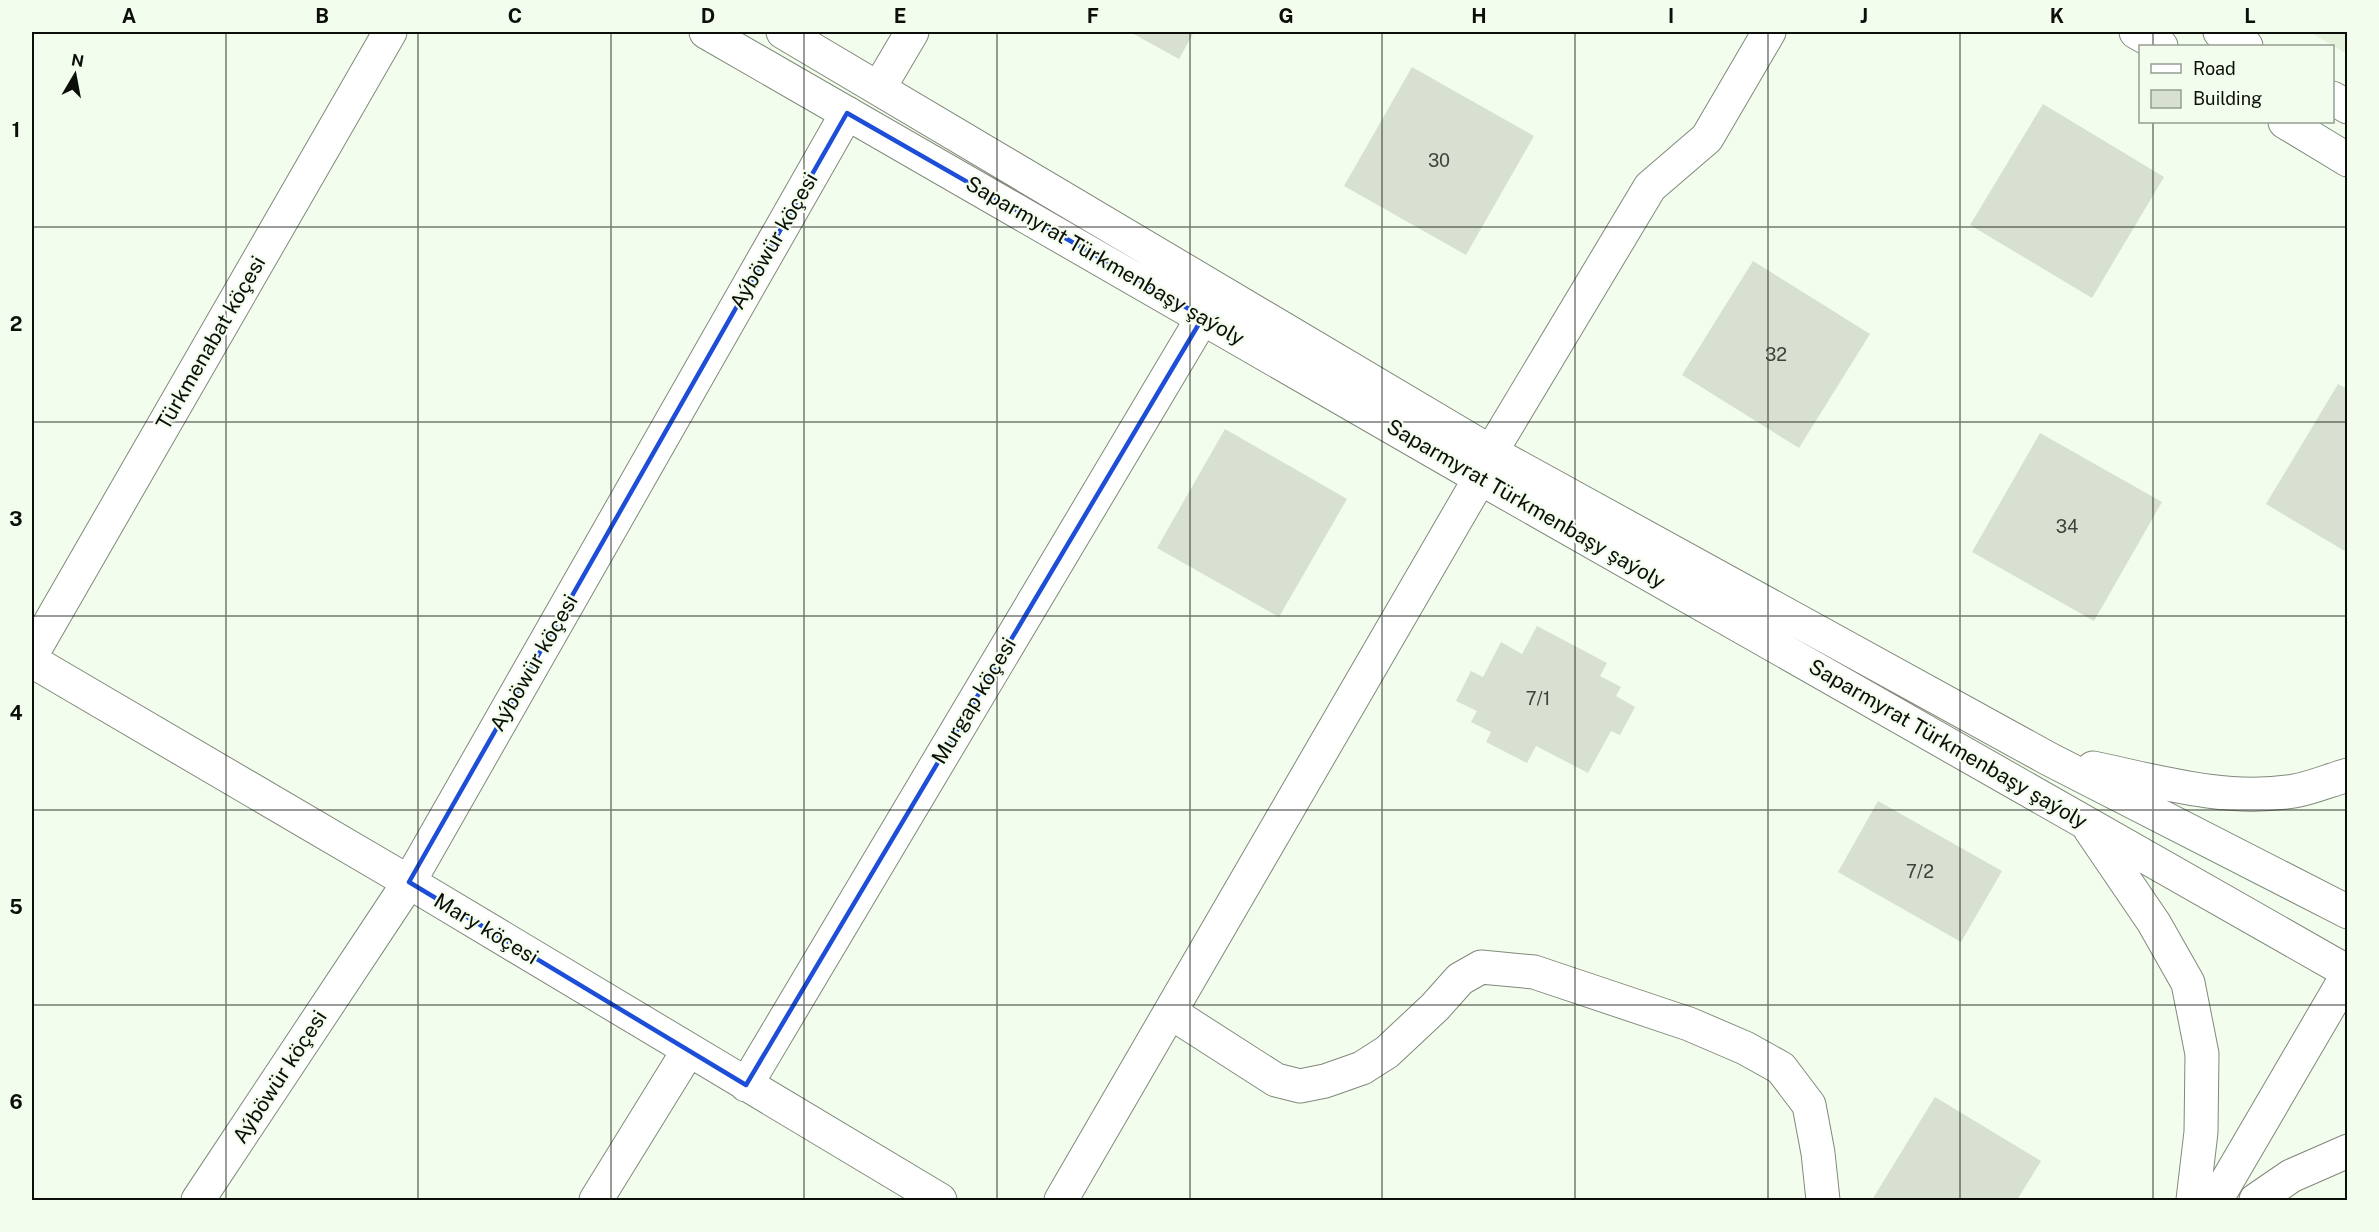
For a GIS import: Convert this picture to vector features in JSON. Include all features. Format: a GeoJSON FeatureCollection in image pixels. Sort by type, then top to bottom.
{"type":"FeatureCollection","features":[{"type":"Feature","properties":{"kind":"street","name":"Türkmenabat köçesi"},"geometry":{"type":"LineString","coordinates":[[32,654],[390,32]]}},
{"type":"Feature","properties":{"kind":"street","name":"Saparmyrat Türkmenbaşy şaýoly"},"geometry":{"type":"LineString","coordinates":[[706,32],[1203,317],[2049,759],[2348,912]]}},
{"type":"Feature","properties":{"kind":"street","name":"Saparmyrat Türkmenbaşy şaýoly"},"geometry":{"type":"LineString","coordinates":[[783,32],[879,88],[1485,465],[2086,822],[2348,973]]}},
{"type":"Feature","properties":{"kind":"street"},"geometry":{"type":"LineString","coordinates":[[879,88],[912,32]]}},
{"type":"Feature","properties":{"kind":"street"},"geometry":{"type":"LineString","coordinates":[[1061,1200],[1485,465],[1650,187],[1707,138],[1769,32]]}},
{"type":"Feature","properties":{"kind":"street"},"geometry":{"type":"LineString","coordinates":[[2136,32],[2159,45]]}},
{"type":"Feature","properties":{"kind":"street"},"geometry":{"type":"LineString","coordinates":[[2220,32],[2244,45]]}},
{"type":"Feature","properties":{"kind":"street"},"geometry":{"type":"LineString","coordinates":[[2334,99],[2348,107]]}},
{"type":"Feature","properties":{"kind":"street","name":"Aýböwür köçesi"},"geometry":{"type":"LineString","coordinates":[[198,1200],[409,882],[847,112]]}},
{"type":"Feature","properties":{"kind":"street"},"geometry":{"type":"LineString","coordinates":[[2287,123],[2348,159]]}},
{"type":"Feature","properties":{"kind":"street","name":"Murgap köçesi"},"geometry":{"type":"LineString","coordinates":[[746,1085],[1203,317]]}},
{"type":"Feature","properties":{"kind":"street","name":"Mary köçesi"},"geometry":{"type":"LineString","coordinates":[[32,661],[409,882],[940,1200]]}},
{"type":"Feature","properties":{"kind":"street"},"geometry":{"type":"LineString","coordinates":[[2049,759],[2182,788],[2242,795],[2295,791],[2348,775]]}},
{"type":"Feature","properties":{"kind":"street"},"geometry":{"type":"LineString","coordinates":[[2086,822],[2154,923],[2187,983],[2202,1054],[2201,1132],[2193,1200]]}},
{"type":"Feature","properties":{"kind":"street"},"geometry":{"type":"LineString","coordinates":[[1170,1012],[1276,1080],[1300,1086],[1325,1081],[1362,1068],[1387,1052],[1435,1007],[1460,979],[1481,967],[1534,972],[1689,1024],[1745,1048],[1781,1068],[1809,1104],[1818,1153],[1823,1200]]}},
{"type":"Feature","properties":{"kind":"street"},"geometry":{"type":"LineString","coordinates":[[2216,1200],[2348,973]]}},
{"type":"Feature","properties":{"kind":"street"},"geometry":{"type":"LineString","coordinates":[[596,1200],[688,1051]]}},
{"type":"Feature","properties":{"kind":"street"},"geometry":{"type":"LineString","coordinates":[[2256,1200],[2291,1176],[2348,1151]]}},
{"type":"Feature","properties":{"kind":"highlighted area"},"geometry":{"type":"Polygon","coordinates":[[[847,113],[1203,317],[746,1085],[409,882],[847,113]]]}},
{"type":"Feature","properties":{"kind":"shaded area"},"geometry":{"type":"Polygon","coordinates":[[[2310,32],[2347,32],[2347,54],[2310,32]]]}},
{"type":"Feature","properties":{"kind":"building"},"geometry":{"type":"Polygon","coordinates":[[[1130,32],[1194,32],[1179,59],[1130,32]]]}},
{"type":"Feature","properties":{"kind":"building"},"geometry":{"type":"Polygon","coordinates":[[[1412,67],[1534,136],[1466,255],[1344,186],[1412,67]]]}},
{"type":"Feature","properties":{"kind":"building"},"geometry":{"type":"Polygon","coordinates":[[[2043,104],[2164,177],[2092,298],[1970,225],[2043,104]]]}},
{"type":"Feature","properties":{"kind":"building"},"geometry":{"type":"Polygon","coordinates":[[[1753,261],[1870,334],[1799,448],[1682,375],[1753,261]]]}},
{"type":"Feature","properties":{"kind":"building"},"geometry":{"type":"Polygon","coordinates":[[[2338,384],[2348,389],[2348,553],[2266,504],[2338,384]]]}},
{"type":"Feature","properties":{"kind":"building"},"geometry":{"type":"Polygon","coordinates":[[[1225,429],[1347,499],[1279,617],[1157,548],[1225,429]]]}},
{"type":"Feature","properties":{"kind":"building"},"geometry":{"type":"Polygon","coordinates":[[[2040,433],[2162,502],[2094,621],[1972,552],[2040,433]]]}},
{"type":"Feature","properties":{"kind":"building"},"geometry":{"type":"Polygon","coordinates":[[[1537,626],[1607,663],[1600,676],[1621,687],[1616,696],[1635,707],[1620,735],[1611,731],[1588,773],[1536,746],[1527,763],[1486,742],[1491,732],[1471,722],[1477,711],[1456,701],[1471,671],[1483,677],[1501,642],[1522,654],[1537,626]]]}},
{"type":"Feature","properties":{"kind":"building"},"geometry":{"type":"Polygon","coordinates":[[[1878,801],[2002,871],[1961,942],[1838,872],[1878,801]]]}},
{"type":"Feature","properties":{"kind":"building"},"geometry":{"type":"Polygon","coordinates":[[[1935,1097],[2041,1161],[2017,1200],[1872,1200],[1935,1097]]]}}]}
